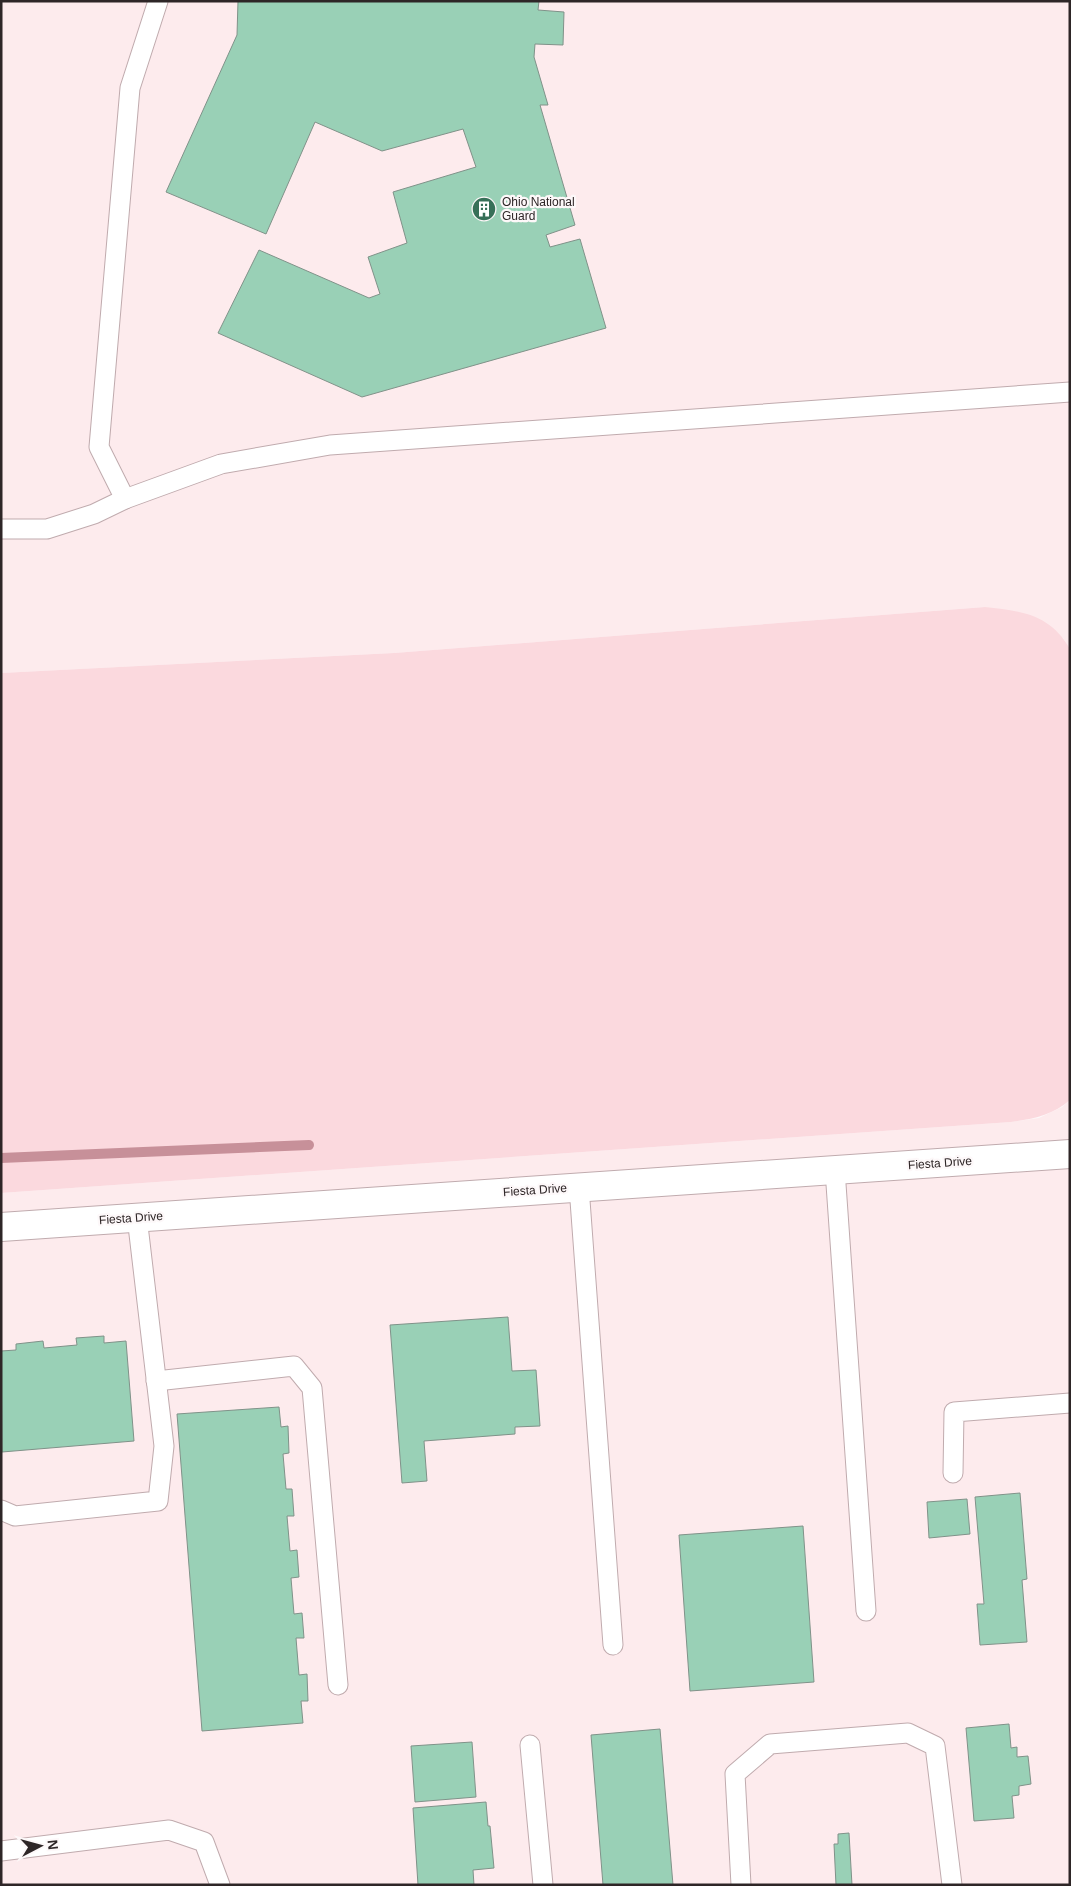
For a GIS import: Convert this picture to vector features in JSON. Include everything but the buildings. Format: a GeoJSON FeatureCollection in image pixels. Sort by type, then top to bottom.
{"type":"FeatureCollection","features":[{"type":"Feature","properties":{"kind":"street","name":"Fiesta Drive"},"geometry":{"type":"LineString","coordinates":[[1,1228],[137,1217],[1070,1154]]}},
{"type":"Feature","properties":{"kind":"lane"},"geometry":{"type":"LineString","coordinates":[[125,500],[99,448],[130,88],[158,1]]}},
{"type":"Feature","properties":{"kind":"lane"},"geometry":{"type":"LineString","coordinates":[[1,529],[47,529],[94,514],[125,500],[221,464],[330,445],[1070,392]]}},
{"type":"Feature","properties":{"kind":"lane"},"geometry":{"type":"LineString","coordinates":[[835,1170],[866,1611]]}},
{"type":"Feature","properties":{"kind":"lane"},"geometry":{"type":"LineString","coordinates":[[580,1187],[613,1645]]}},
{"type":"Feature","properties":{"kind":"lane"},"geometry":{"type":"LineString","coordinates":[[1,1510],[15,1516],[158,1501],[164,1446],[137,1217]]}},
{"type":"Feature","properties":{"kind":"lane"},"geometry":{"type":"LineString","coordinates":[[156,1381],[294,1366],[312,1388],[338,1685]]}},
{"type":"Feature","properties":{"kind":"lane"},"geometry":{"type":"LineString","coordinates":[[953,1473],[954,1412],[1070,1404]]}},
{"type":"Feature","properties":{"kind":"lane"},"geometry":{"type":"LineString","coordinates":[[742,1885],[735,1774],[770,1744],[908,1733],[935,1746],[952,1885]]}},
{"type":"Feature","properties":{"kind":"lane"},"geometry":{"type":"LineString","coordinates":[[530,1745],[543,1885]]}},
{"type":"Feature","properties":{"kind":"lane"},"geometry":{"type":"LineString","coordinates":[[1,1851],[169,1830],[204,1842],[220,1885]]}},
{"type":"Feature","properties":{"kind":"shaded area"},"geometry":{"type":"Polygon","coordinates":[[[1,1],[1070,1],[1070,263],[1068,287],[1070,649],[1063,638],[985,607],[394,653],[1,673],[1,1]]]}},
{"type":"Feature","properties":{"kind":"shaded area"},"geometry":{"type":"Polygon","coordinates":[[[985,607],[1011,610],[1034,616],[1053,628],[1070,649],[1070,1100],[1057,1109],[1035,1118],[1011,1122],[1,1193],[1,673],[394,653],[985,607]]]}},
{"type":"Feature","properties":{"kind":"shaded area"},"geometry":{"type":"Polygon","coordinates":[[[1070,1100],[1070,1885],[1,1885],[1,1193],[1011,1122],[1039,1118],[1062,1107],[1070,1100]]]}},
{"type":"Feature","properties":{"kind":"waterway"},"geometry":{"type":"LineString","coordinates":[[1,1158],[309,1145]]}},
{"type":"Feature","properties":{"kind":"place","name":"Ohio National Guard"},"geometry":{"type":"Point","coordinates":[484,209]}}]}
